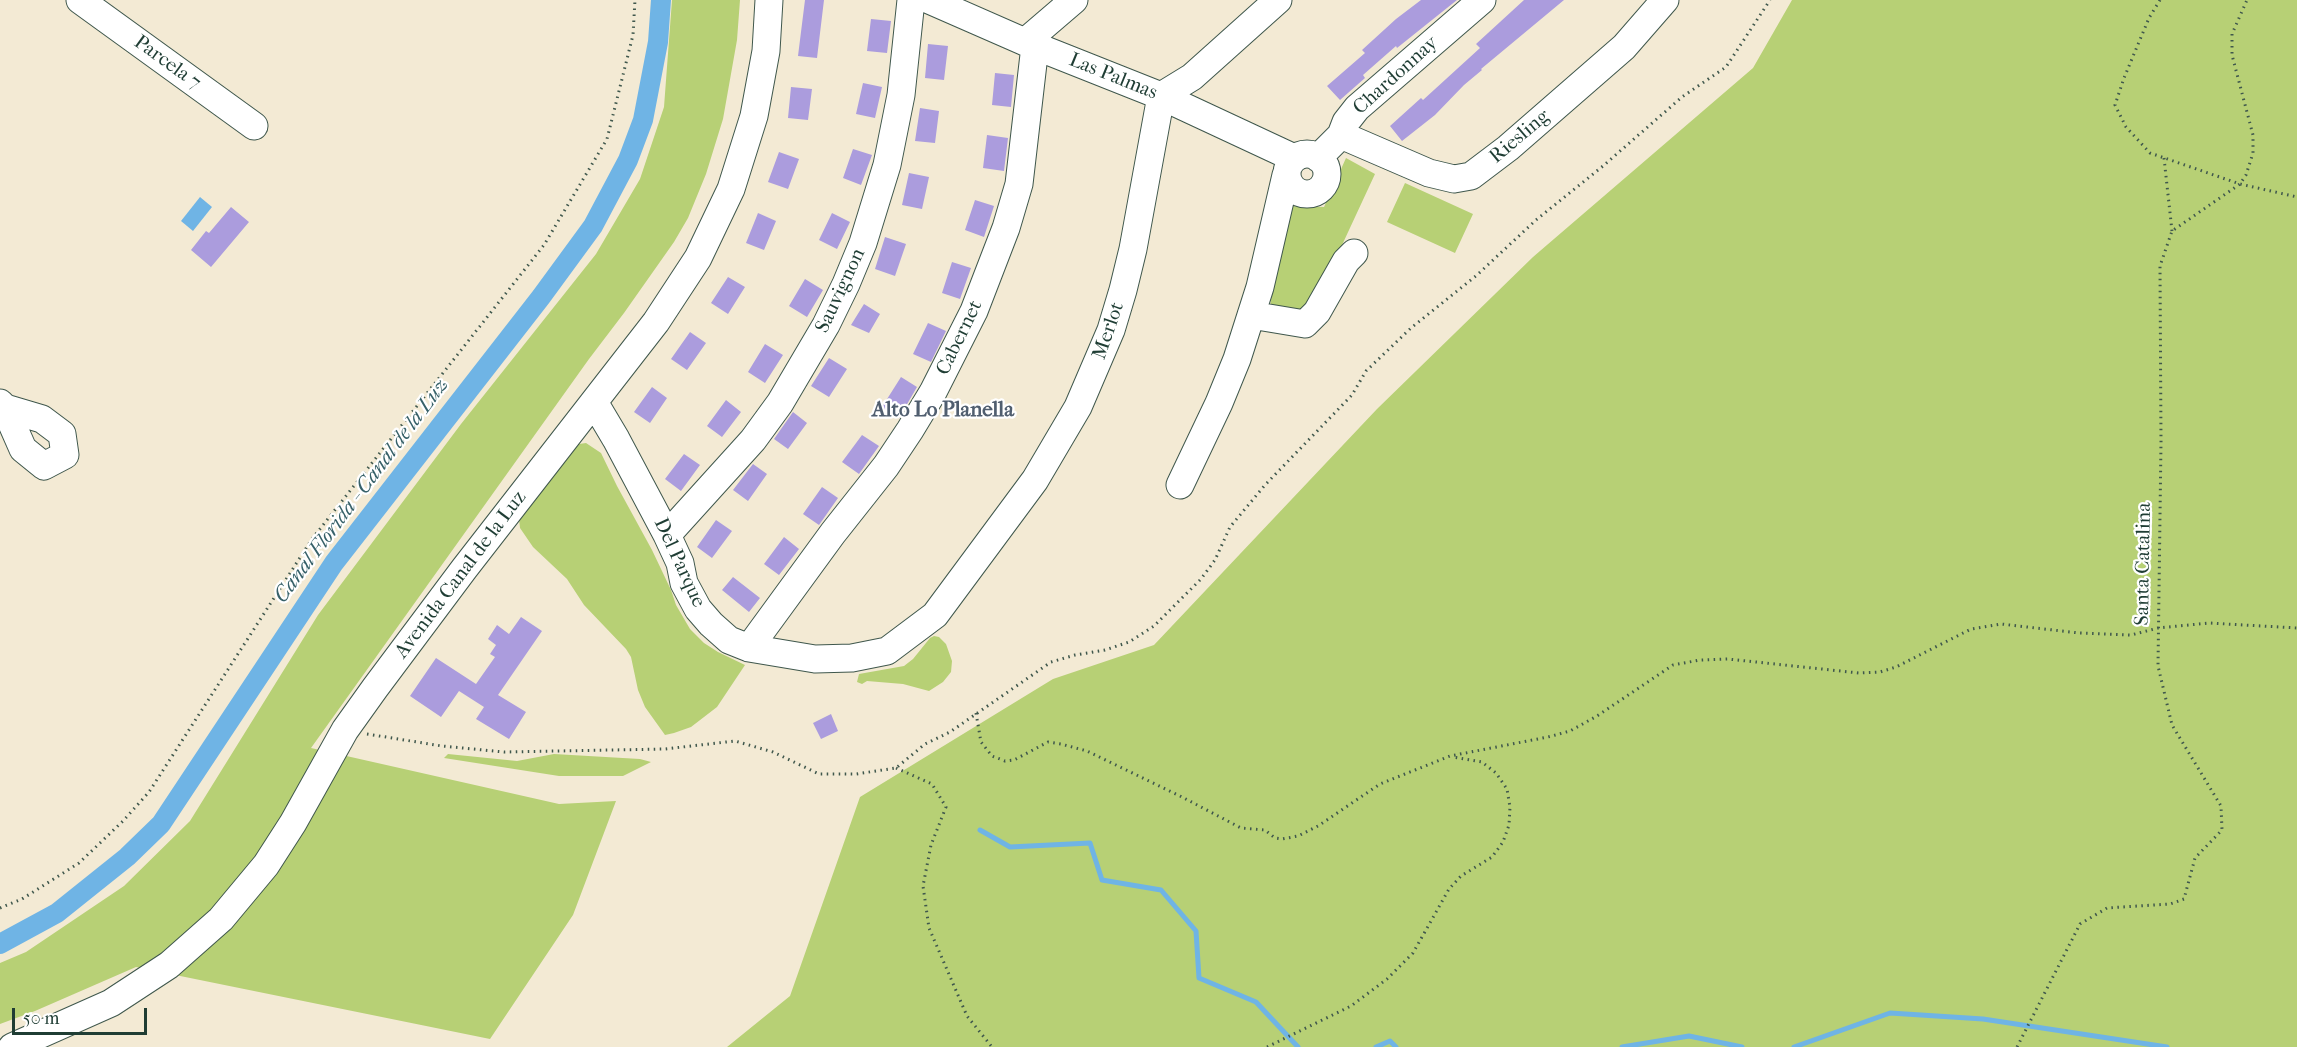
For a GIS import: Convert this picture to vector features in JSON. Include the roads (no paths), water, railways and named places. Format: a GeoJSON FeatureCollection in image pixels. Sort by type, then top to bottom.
{"type":"FeatureCollection","features":[{"type":"Feature","properties":{"kind":"street","name":"Parcela 7"},"geometry":{"type":"LineString","coordinates":[[80,0],[254,126]]}},
{"type":"Feature","properties":{"kind":"street","name":"Avenida Canal de la Luz"},"geometry":{"type":"LineString","coordinates":[[12,1047],[111,1003],[141,985],[196,943],[237,901],[266,865],[293,823],[345,730],[464,569],[678,291],[707,241],[731,189],[744,153],[761,84],[769,19],[769,0]]}},
{"type":"Feature","properties":{"kind":"street","name":"Sauvignon"},"geometry":{"type":"LineString","coordinates":[[667,535],[753,440],[780,403],[826,326],[846,284],[863,243],[887,165],[901,95],[911,0]]}},
{"type":"Feature","properties":{"kind":"street","name":"Las Palmas"},"geometry":{"type":"LineString","coordinates":[[929,0],[1030,44],[1161,96],[1299,164]]}},
{"type":"Feature","properties":{"kind":"street"},"geometry":{"type":"LineString","coordinates":[[1030,44],[1074,0]]}},
{"type":"Feature","properties":{"kind":"street"},"geometry":{"type":"LineString","coordinates":[[1161,96],[1192,77],[1278,0]]}},
{"type":"Feature","properties":{"kind":"street","name":"Chardonnay"},"geometry":{"type":"LineString","coordinates":[[1299,164],[1341,135],[1346,122],[1357,108],[1482,0]]}},
{"type":"Feature","properties":{"kind":"street","name":"Riesling"},"geometry":{"type":"LineString","coordinates":[[1341,135],[1429,173],[1454,179],[1470,176],[1508,148],[1624,47],[1653,5]]}},
{"type":"Feature","properties":{"kind":"street","name":"Cabernet"},"geometry":{"type":"LineString","coordinates":[[748,648],[904,439],[933,392],[974,311],[998,249],[1019,184],[1030,44]]}},
{"type":"Feature","properties":{"kind":"street","name":"Merlot"},"geometry":{"type":"LineString","coordinates":[[887,651],[935,615],[1035,480],[1077,407],[1107,340],[1123,290],[1133,249],[1161,96]]}},
{"type":"Feature","properties":{"kind":"street"},"geometry":{"type":"LineString","coordinates":[[1180,485],[1219,403],[1251,315],[1267,258],[1299,164]]}},
{"type":"Feature","properties":{"kind":"street"},"geometry":{"type":"LineString","coordinates":[[1251,315],[1305,324],[1317,312],[1346,261],[1354,253]]}},
{"type":"Feature","properties":{"kind":"street","name":"Del Parque"},"geometry":{"type":"LineString","coordinates":[[594,402],[667,535],[680,563],[684,583],[698,609],[729,640],[748,648],[816,659],[852,658],[887,651]]}},
{"type":"Feature","properties":{"kind":"water"},"geometry":{"type":"Polygon","coordinates":[[[200,197],[212,207],[193,231],[181,221],[200,197]]]}},
{"type":"Feature","properties":{"kind":"waterway","name":"Canal Florida - Canal de la Luz"},"geometry":{"type":"LineString","coordinates":[[0,944],[57,913],[127,857],[161,824],[334,563],[541,297],[593,226],[628,160],[643,120],[658,42],[661,0]]}},
{"type":"Feature","properties":{"kind":"waterway"},"geometry":{"type":"LineString","coordinates":[[980,830],[1010,847],[1090,843],[1102,880],[1161,890],[1196,931],[1199,978],[1256,1002],[1298,1047]]}},
{"type":"Feature","properties":{"kind":"waterway"},"geometry":{"type":"LineString","coordinates":[[1794,1047],[1890,1013],[1983,1019],[2167,1047]]}},
{"type":"Feature","properties":{"kind":"waterway"},"geometry":{"type":"LineString","coordinates":[[1622,1047],[1689,1036],[1742,1047]]}},
{"type":"Feature","properties":{"kind":"waterway"},"geometry":{"type":"LineString","coordinates":[[1376,1047],[1390,1041],[1396,1047]]}},
{"type":"Feature","properties":{"kind":"district","name":"Alto Lo Planella"},"geometry":{"type":"Point","coordinates":[943,411]}}]}
